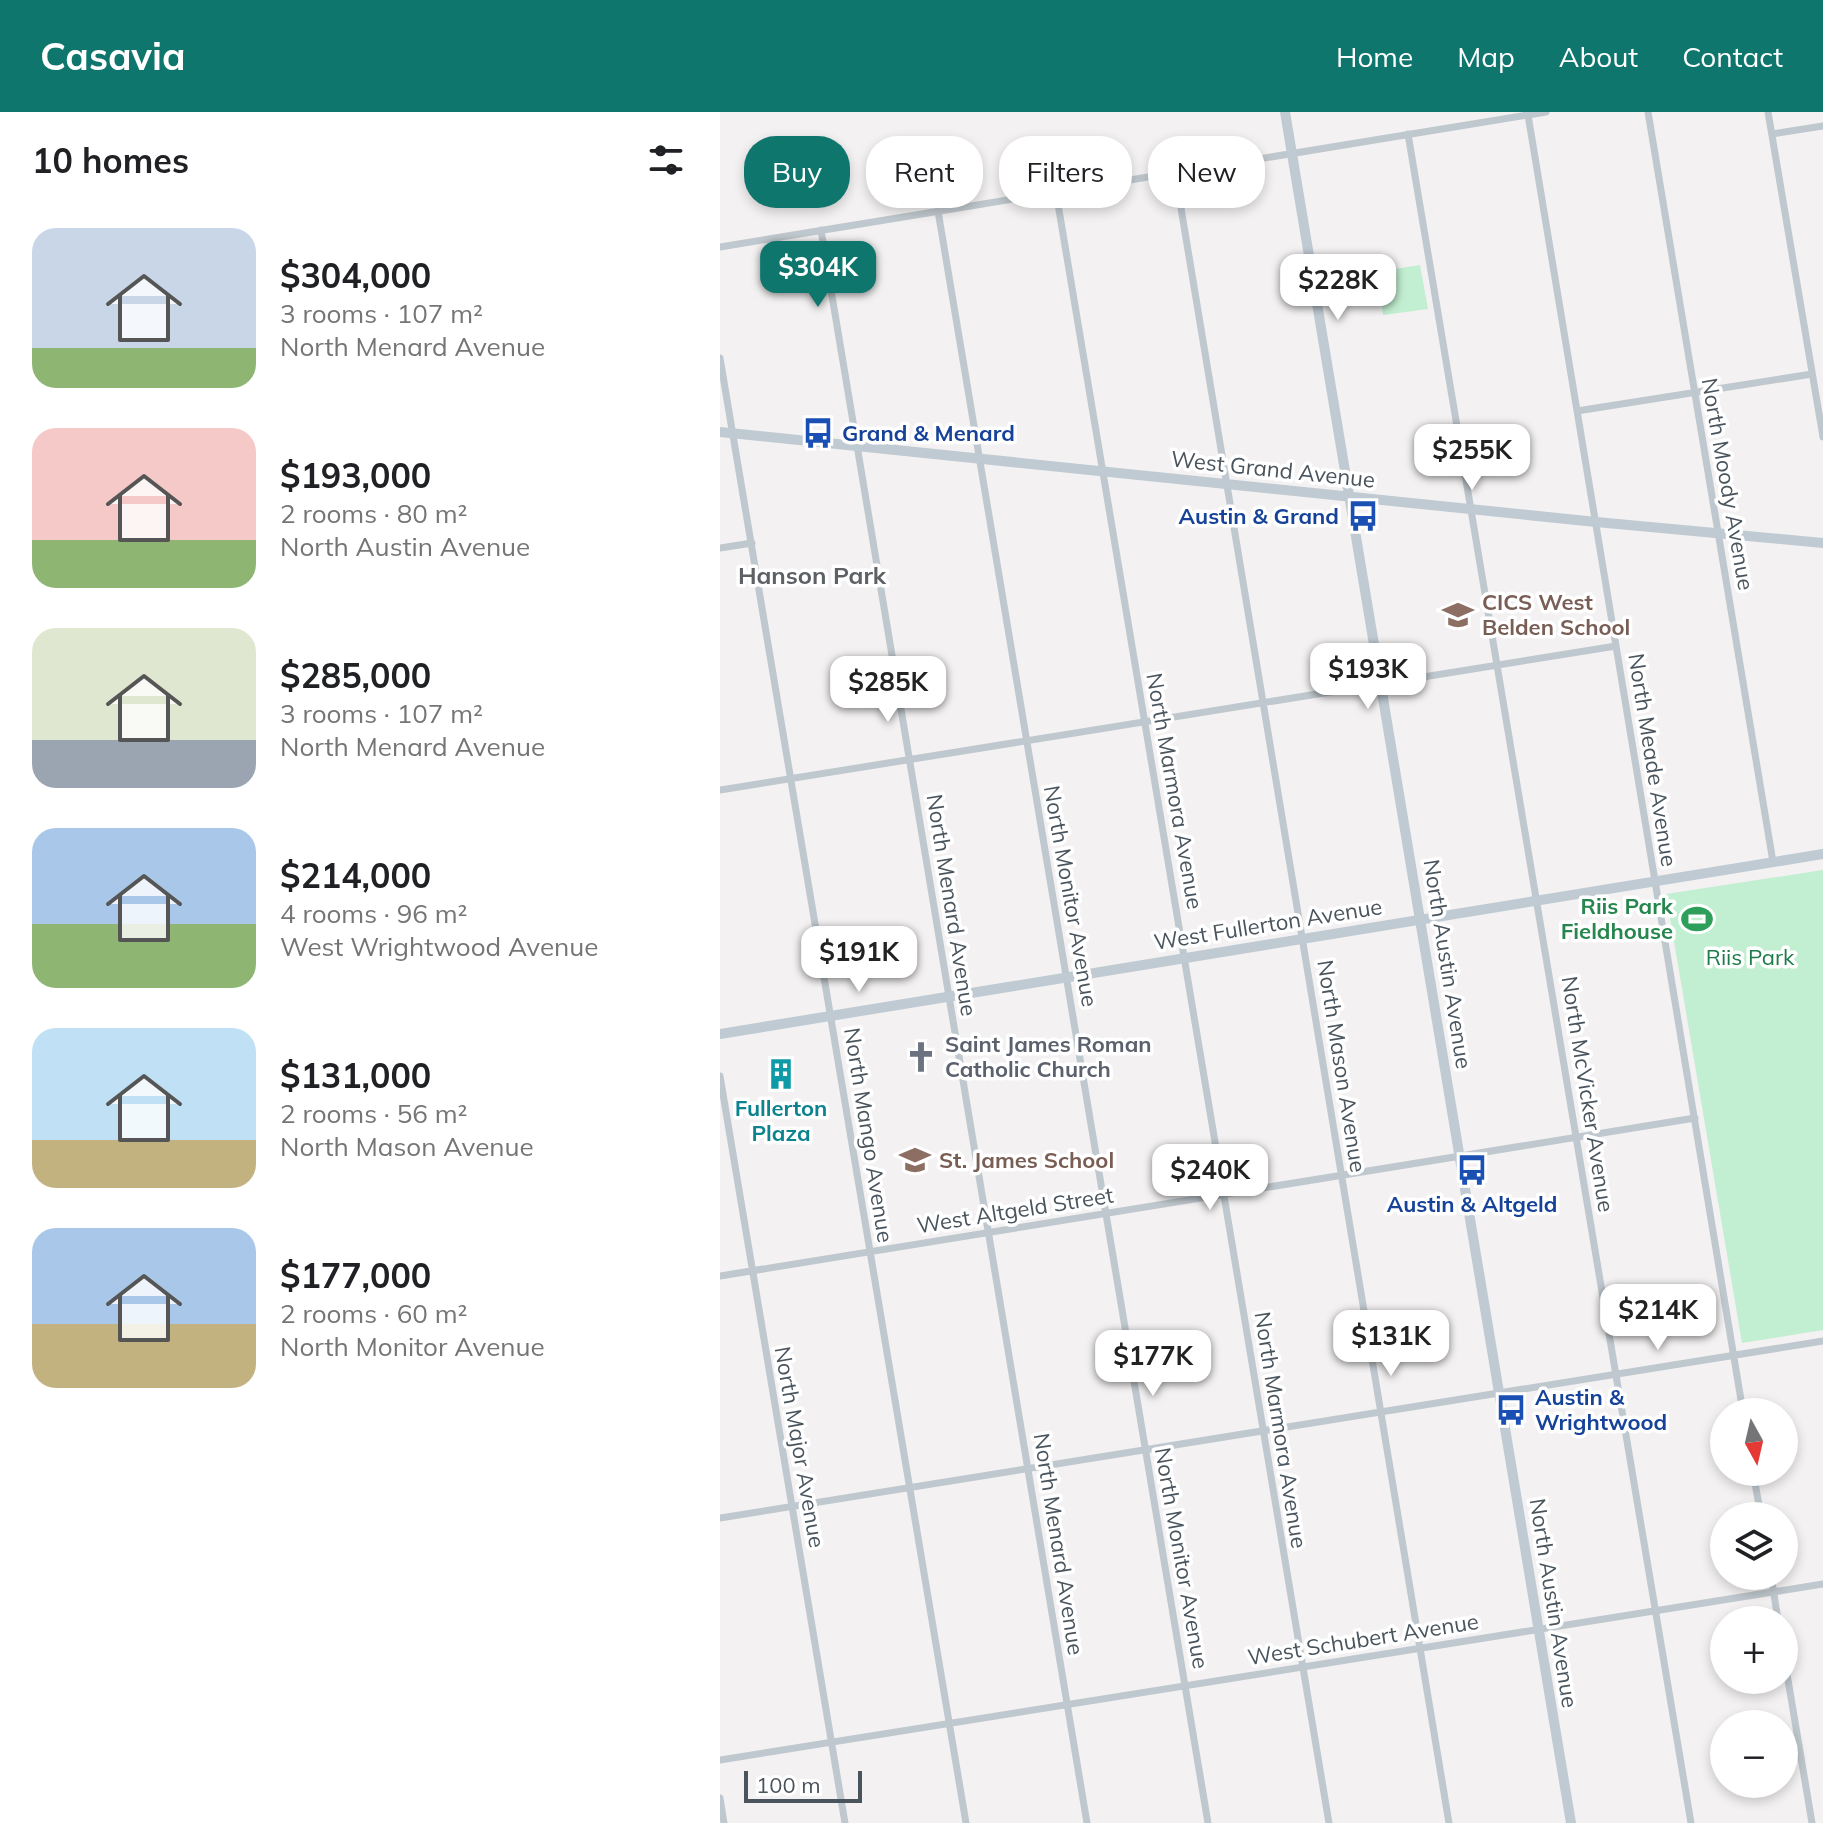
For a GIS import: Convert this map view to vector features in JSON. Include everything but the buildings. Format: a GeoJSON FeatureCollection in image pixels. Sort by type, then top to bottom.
{"type":"FeatureCollection","features":[{"type":"Feature","properties":{"kind":"main road","name":"North Austin Avenue"},"geometry":{"type":"LineString","coordinates":[[1285,112],[1571,1823]]}},
{"type":"Feature","properties":{"kind":"main road","name":"West Grand Avenue"},"geometry":{"type":"LineString","coordinates":[[720,432],[1823,543]]}},
{"type":"Feature","properties":{"kind":"main road","name":"West Fullerton Avenue"},"geometry":{"type":"LineString","coordinates":[[720,1034],[1823,854]]}},
{"type":"Feature","properties":{"kind":"street"},"geometry":{"type":"LineString","coordinates":[[1265,157],[1546,112]]}},
{"type":"Feature","properties":{"kind":"street","name":"North Moody Avenue"},"geometry":{"type":"LineString","coordinates":[[1648,112],[1773,862]]}},
{"type":"Feature","properties":{"kind":"street"},"geometry":{"type":"LineString","coordinates":[[1768,112],[1823,437]]}},
{"type":"Feature","properties":{"kind":"street","name":"North Meade Avenue"},"geometry":{"type":"LineString","coordinates":[[1528,115],[1741,1398]]}},
{"type":"Feature","properties":{"kind":"street"},"geometry":{"type":"LineString","coordinates":[[1772,134],[1823,126]]}},
{"type":"Feature","properties":{"kind":"street","name":"North McVicker Avenue"},"geometry":{"type":"LineString","coordinates":[[1408,134],[1691,1823]]}},
{"type":"Feature","properties":{"kind":"street"},"geometry":{"type":"LineString","coordinates":[[720,247],[999,201]]}},
{"type":"Feature","properties":{"kind":"street","name":"North Marmora Avenue"},"geometry":{"type":"LineString","coordinates":[[1059,208],[1329,1823]]}},
{"type":"Feature","properties":{"kind":"street","name":"North Mason Avenue"},"geometry":{"type":"LineString","coordinates":[[1181,208],[1449,1823]]}},
{"type":"Feature","properties":{"kind":"street","name":"North Monitor Avenue"},"geometry":{"type":"LineString","coordinates":[[938,211],[1208,1823]]}},
{"type":"Feature","properties":{"kind":"street","name":"North Menard Avenue"},"geometry":{"type":"LineString","coordinates":[[821,230],[1087,1823]]}},
{"type":"Feature","properties":{"kind":"street","name":"North Mango Avenue"},"geometry":{"type":"LineString","coordinates":[[720,358],[966,1823]]}},
{"type":"Feature","properties":{"kind":"street"},"geometry":{"type":"LineString","coordinates":[[1577,411],[1812,374]]}},
{"type":"Feature","properties":{"kind":"street"},"geometry":{"type":"LineString","coordinates":[[720,548],[752,543]]}},
{"type":"Feature","properties":{"kind":"street"},"geometry":{"type":"LineString","coordinates":[[720,790],[1616,646]]}},
{"type":"Feature","properties":{"kind":"street","name":"North Major Avenue"},"geometry":{"type":"LineString","coordinates":[[720,1076],[845,1823]]}},
{"type":"Feature","properties":{"kind":"street","name":"West Altgeld Street"},"geometry":{"type":"LineString","coordinates":[[720,1276],[1695,1118]]}},
{"type":"Feature","properties":{"kind":"street"},"geometry":{"type":"LineString","coordinates":[[720,1518],[1823,1341]]}},
{"type":"Feature","properties":{"kind":"street","name":"West Schubert Avenue"},"geometry":{"type":"LineString","coordinates":[[720,1760],[1823,1584]]}},
{"type":"Feature","properties":{"kind":"street"},"geometry":{"type":"LineString","coordinates":[[1773,1592],[1776,1606]]}},
{"type":"Feature","properties":{"kind":"street"},"geometry":{"type":"LineString","coordinates":[[1790,1694],[1812,1823]]}},
{"type":"Feature","properties":{"kind":"street"},"geometry":{"type":"LineString","coordinates":[[720,1798],[724,1823]]}},
{"type":"Feature","properties":{"kind":"green space"},"geometry":{"type":"Polygon","coordinates":[[[1420,265],[1428,309],[1383,315],[1376,272],[1420,265]]]}},
{"type":"Feature","properties":{"kind":"green space","name":"Riis Park"},"geometry":{"type":"Polygon","coordinates":[[[1823,870],[1823,1330],[1742,1343],[1666,894],[1823,870]]]}},
{"type":"Feature","properties":{"kind":"place","name":"Grand & Menard"},"geometry":{"type":"Point","coordinates":[818,433]}},
{"type":"Feature","properties":{"kind":"place","name":"Austin & Grand"},"geometry":{"type":"Point","coordinates":[1363,516]}},
{"type":"Feature","properties":{"kind":"place","name":"CICS West Belden School"},"geometry":{"type":"Point","coordinates":[1458,615]}},
{"type":"Feature","properties":{"kind":"place","name":"Riis Park Fieldhouse"},"geometry":{"type":"Point","coordinates":[1697,919]}},
{"type":"Feature","properties":{"kind":"place","name":"Saint James Roman Catholic Church"},"geometry":{"type":"Point","coordinates":[921,1057]}},
{"type":"Feature","properties":{"kind":"place","name":"Fullerton Plaza"},"geometry":{"type":"Point","coordinates":[781,1074]}},
{"type":"Feature","properties":{"kind":"place","name":"St. James School"},"geometry":{"type":"Point","coordinates":[915,1160]}},
{"type":"Feature","properties":{"kind":"place","name":"Austin & Altgeld"},"geometry":{"type":"Point","coordinates":[1472,1170]}},
{"type":"Feature","properties":{"kind":"place","name":"Austin & Wrightwood"},"geometry":{"type":"Point","coordinates":[1511,1410]}},
{"type":"Feature","properties":{"kind":"district","name":"Hanson Park"},"geometry":{"type":"Point","coordinates":[812,575]}}]}
